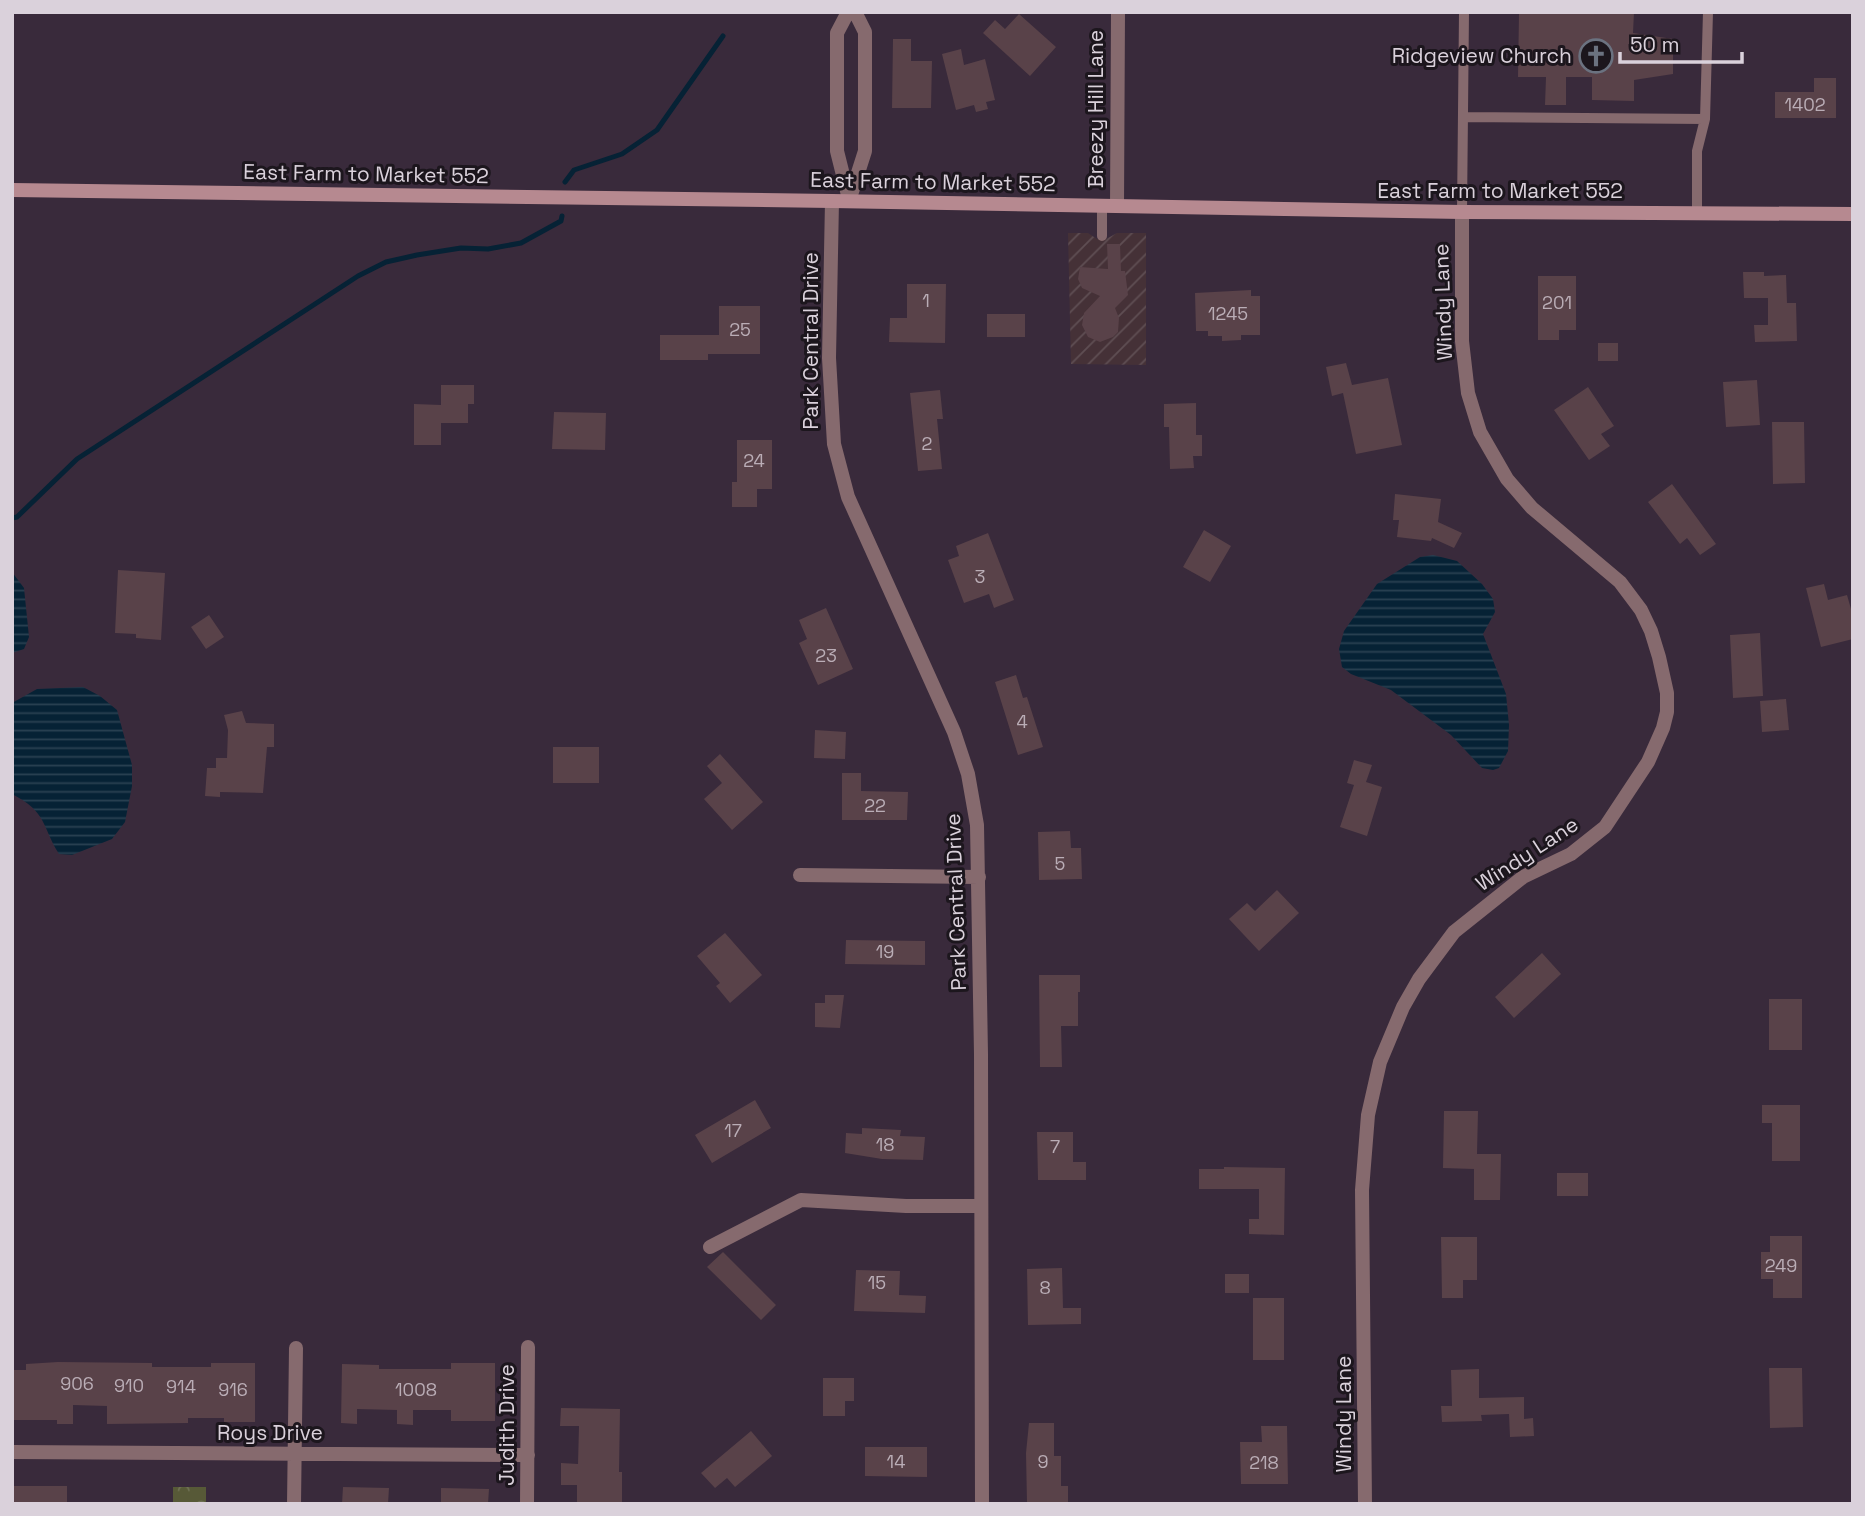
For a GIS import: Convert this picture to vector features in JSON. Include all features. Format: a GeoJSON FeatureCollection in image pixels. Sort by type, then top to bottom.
{"type":"FeatureCollection","features":[{"type":"Feature","properties":{"kind":"main road","name":"East Farm to Market 552"},"geometry":{"type":"LineString","coordinates":[[12,190],[1462,212],[1853,214]]}},
{"type":"Feature","properties":{"kind":"street"},"geometry":{"type":"LineString","coordinates":[[848,12],[837,33],[837,151],[849,201]]}},
{"type":"Feature","properties":{"kind":"street"},"geometry":{"type":"LineString","coordinates":[[849,201],[865,150],[865,33],[855,12]]}},
{"type":"Feature","properties":{"kind":"street","name":"Breezy Hill Lane"},"geometry":{"type":"LineString","coordinates":[[1117,206],[1118,12]]}},
{"type":"Feature","properties":{"kind":"street","name":"Park Central Drive"},"geometry":{"type":"LineString","coordinates":[[832,201],[830,358],[834,444],[848,496],[954,732],[970,787],[977,825],[982,1504]]}},
{"type":"Feature","properties":{"kind":"street","name":"Windy Lane"},"geometry":{"type":"LineString","coordinates":[[1365,1504],[1362,1190],[1368,1115],[1380,1062],[1403,1007],[1419,979],[1454,932],[1522,877],[1571,854],[1605,827],[1648,762],[1667,712],[1667,693],[1660,657],[1641,610],[1620,582],[1532,508],[1507,479],[1480,432],[1468,393],[1462,341],[1462,212]]}},
{"type":"Feature","properties":{"kind":"street"},"geometry":{"type":"LineString","coordinates":[[800,875],[979,877]]}},
{"type":"Feature","properties":{"kind":"street"},"geometry":{"type":"LineString","coordinates":[[710,1247],[802,1200],[906,1206],[980,1206]]}},
{"type":"Feature","properties":{"kind":"street","name":"Judith Drive"},"geometry":{"type":"LineString","coordinates":[[527,1504],[528,1347]]}},
{"type":"Feature","properties":{"kind":"street"},"geometry":{"type":"LineString","coordinates":[[294,1504],[296,1348]]}},
{"type":"Feature","properties":{"kind":"street","name":"Roys Drive"},"geometry":{"type":"LineString","coordinates":[[12,1452],[528,1455]]}},
{"type":"Feature","properties":{"kind":"lane"},"geometry":{"type":"LineString","coordinates":[[1462,212],[1464,12]]}},
{"type":"Feature","properties":{"kind":"lane"},"geometry":{"type":"LineString","coordinates":[[1697,213],[1697,151],[1705,119],[1708,12]]}},
{"type":"Feature","properties":{"kind":"lane"},"geometry":{"type":"LineString","coordinates":[[1463,117],[1705,119]]}},
{"type":"Feature","properties":{"kind":"lane"},"geometry":{"type":"LineString","coordinates":[[1102,206],[1102,236]]}},
{"type":"Feature","properties":{"kind":"shaded area"},"geometry":{"type":"Polygon","coordinates":[[[1068,233],[1088,233],[1097,239],[1106,239],[1117,233],[1146,233],[1146,365],[1071,364],[1068,233]]]}},
{"type":"Feature","properties":{"kind":"green space"},"geometry":{"type":"Polygon","coordinates":[[[173,1487],[206,1487],[206,1504],[173,1504],[173,1487]]]}},
{"type":"Feature","properties":{"kind":"water"},"geometry":{"type":"Polygon","coordinates":[[[1433,555],[1457,561],[1482,584],[1493,599],[1495,612],[1483,634],[1506,694],[1509,725],[1508,751],[1499,768],[1493,770],[1482,768],[1451,735],[1391,690],[1351,674],[1342,667],[1339,649],[1344,631],[1377,584],[1420,557],[1433,555]]]}},
{"type":"Feature","properties":{"kind":"water"},"geometry":{"type":"Polygon","coordinates":[[[12,572],[24,588],[29,637],[24,649],[12,653],[12,572]]]}},
{"type":"Feature","properties":{"kind":"water"},"geometry":{"type":"Polygon","coordinates":[[[83,687],[117,710],[132,765],[132,786],[125,822],[112,839],[72,855],[59,854],[38,814],[12,794],[12,703],[37,689],[83,687]]]}},
{"type":"Feature","properties":{"kind":"building","name":"Ridgeview Church"},"geometry":{"type":"Polygon","coordinates":[[[1519,12],[1634,12],[1633,33],[1673,39],[1673,74],[1634,80],[1634,101],[1592,100],[1592,77],[1566,77],[1566,105],[1545,105],[1546,77],[1518,77],[1519,12]]]}},
{"type":"Feature","properties":{"kind":"building"},"geometry":{"type":"Polygon","coordinates":[[[1019,14],[1056,47],[1030,76],[983,33],[995,20],[1005,29],[1019,14]]]}},
{"type":"Feature","properties":{"kind":"building"},"geometry":{"type":"Polygon","coordinates":[[[893,39],[911,39],[911,61],[932,61],[931,108],[892,108],[893,39]]]}},
{"type":"Feature","properties":{"kind":"building"},"geometry":{"type":"Polygon","coordinates":[[[961,49],[964,65],[985,59],[995,100],[986,102],[988,109],[976,112],[974,105],[956,110],[942,54],[961,49]]]}},
{"type":"Feature","properties":{"kind":"building"},"geometry":{"type":"Polygon","coordinates":[[[1814,78],[1836,78],[1836,118],[1775,118],[1775,92],[1814,92],[1814,78]]]}},
{"type":"Feature","properties":{"kind":"building"},"geometry":{"type":"Polygon","coordinates":[[[1107,244],[1120,244],[1121,271],[1125,271],[1128,295],[1115,308],[1119,318],[1118,332],[1100,342],[1088,337],[1082,325],[1084,313],[1100,296],[1082,288],[1078,279],[1080,267],[1108,269],[1107,244]]]}},
{"type":"Feature","properties":{"kind":"building"},"geometry":{"type":"Polygon","coordinates":[[[1743,272],[1764,272],[1764,276],[1786,275],[1787,303],[1796,303],[1797,341],[1755,342],[1754,325],[1768,325],[1768,298],[1744,298],[1743,272]]]}},
{"type":"Feature","properties":{"kind":"building"},"geometry":{"type":"Polygon","coordinates":[[[1538,276],[1576,276],[1576,330],[1559,330],[1559,340],[1538,340],[1538,276]]]}},
{"type":"Feature","properties":{"kind":"building"},"geometry":{"type":"Polygon","coordinates":[[[907,284],[946,284],[945,343],[889,342],[890,318],[907,318],[907,284]]]}},
{"type":"Feature","properties":{"kind":"building"},"geometry":{"type":"Polygon","coordinates":[[[1251,290],[1251,296],[1260,296],[1260,335],[1241,335],[1241,340],[1222,341],[1222,336],[1208,336],[1208,331],[1196,331],[1195,293],[1251,290]]]}},
{"type":"Feature","properties":{"kind":"building"},"geometry":{"type":"Polygon","coordinates":[[[719,306],[760,306],[760,354],[708,354],[708,360],[660,360],[660,335],[719,335],[719,306]]]}},
{"type":"Feature","properties":{"kind":"building"},"geometry":{"type":"Polygon","coordinates":[[[987,314],[1025,314],[1025,337],[987,337],[987,314]]]}},
{"type":"Feature","properties":{"kind":"building"},"geometry":{"type":"Polygon","coordinates":[[[1598,343],[1618,343],[1618,361],[1598,361],[1598,343]]]}},
{"type":"Feature","properties":{"kind":"building"},"geometry":{"type":"Polygon","coordinates":[[[1346,363],[1352,385],[1388,378],[1402,445],[1356,454],[1343,393],[1332,396],[1326,367],[1346,363]]]}},
{"type":"Feature","properties":{"kind":"building"},"geometry":{"type":"Polygon","coordinates":[[[1757,380],[1760,425],[1726,427],[1723,382],[1757,380]]]}},
{"type":"Feature","properties":{"kind":"building"},"geometry":{"type":"Polygon","coordinates":[[[441,385],[474,385],[474,404],[468,404],[468,423],[441,423],[441,445],[414,445],[414,404],[441,405],[441,385]]]}},
{"type":"Feature","properties":{"kind":"building"},"geometry":{"type":"Polygon","coordinates":[[[1588,387],[1614,426],[1601,434],[1610,446],[1589,460],[1554,410],[1588,387]]]}},
{"type":"Feature","properties":{"kind":"building"},"geometry":{"type":"Polygon","coordinates":[[[940,390],[943,419],[937,419],[942,469],[918,471],[910,393],[940,390]]]}},
{"type":"Feature","properties":{"kind":"building"},"geometry":{"type":"Polygon","coordinates":[[[1196,403],[1196,435],[1202,435],[1202,456],[1193,456],[1194,468],[1170,469],[1169,427],[1164,427],[1164,404],[1196,403]]]}},
{"type":"Feature","properties":{"kind":"building"},"geometry":{"type":"Polygon","coordinates":[[[554,412],[606,413],[605,450],[552,449],[554,412]]]}},
{"type":"Feature","properties":{"kind":"building"},"geometry":{"type":"Polygon","coordinates":[[[1772,422],[1804,422],[1805,483],[1773,484],[1772,422]]]}},
{"type":"Feature","properties":{"kind":"building"},"geometry":{"type":"Polygon","coordinates":[[[737,440],[772,440],[772,489],[757,489],[757,507],[732,507],[732,482],[737,482],[737,440]]]}},
{"type":"Feature","properties":{"kind":"building"},"geometry":{"type":"Polygon","coordinates":[[[1672,484],[1716,544],[1700,555],[1687,538],[1680,544],[1648,502],[1672,484]]]}},
{"type":"Feature","properties":{"kind":"building"},"geometry":{"type":"Polygon","coordinates":[[[1395,494],[1441,499],[1438,522],[1462,533],[1454,548],[1432,538],[1431,541],[1397,537],[1399,520],[1393,520],[1395,494]]]}},
{"type":"Feature","properties":{"kind":"building"},"geometry":{"type":"Polygon","coordinates":[[[1204,530],[1231,546],[1210,582],[1183,567],[1204,530]]]}},
{"type":"Feature","properties":{"kind":"building"},"geometry":{"type":"Polygon","coordinates":[[[988,533],[1014,600],[994,608],[989,594],[964,603],[948,560],[959,556],[956,546],[988,533]]]}},
{"type":"Feature","properties":{"kind":"building"},"geometry":{"type":"Polygon","coordinates":[[[118,570],[165,573],[161,640],[136,638],[136,634],[115,633],[118,570]]]}},
{"type":"Feature","properties":{"kind":"building"},"geometry":{"type":"Polygon","coordinates":[[[1824,584],[1828,600],[1847,595],[1853,616],[1853,639],[1821,647],[1806,588],[1824,584]]]}},
{"type":"Feature","properties":{"kind":"building"},"geometry":{"type":"Polygon","coordinates":[[[826,608],[853,669],[818,685],[799,643],[807,639],[799,620],[826,608]]]}},
{"type":"Feature","properties":{"kind":"building"},"geometry":{"type":"Polygon","coordinates":[[[209,615],[224,637],[206,649],[191,627],[209,615]]]}},
{"type":"Feature","properties":{"kind":"building"},"geometry":{"type":"Polygon","coordinates":[[[1760,633],[1763,696],[1733,698],[1730,635],[1760,633]]]}},
{"type":"Feature","properties":{"kind":"building"},"geometry":{"type":"Polygon","coordinates":[[[1016,675],[1023,698],[1027,697],[1043,747],[1018,755],[995,682],[1016,675]]]}},
{"type":"Feature","properties":{"kind":"building"},"geometry":{"type":"Polygon","coordinates":[[[1786,699],[1789,730],[1762,732],[1760,701],[1786,699]]]}},
{"type":"Feature","properties":{"kind":"building"},"geometry":{"type":"Polygon","coordinates":[[[242,711],[246,723],[274,724],[274,747],[267,747],[263,793],[220,792],[220,797],[205,796],[207,768],[216,768],[216,758],[227,758],[228,730],[224,715],[242,711]]]}},
{"type":"Feature","properties":{"kind":"building"},"geometry":{"type":"Polygon","coordinates":[[[815,730],[846,732],[845,759],[814,758],[815,730]]]}},
{"type":"Feature","properties":{"kind":"building"},"geometry":{"type":"Polygon","coordinates":[[[553,747],[599,747],[599,783],[553,783],[553,747]]]}},
{"type":"Feature","properties":{"kind":"building"},"geometry":{"type":"Polygon","coordinates":[[[720,754],[763,802],[732,830],[704,799],[722,783],[707,766],[720,754]]]}},
{"type":"Feature","properties":{"kind":"building"},"geometry":{"type":"Polygon","coordinates":[[[1354,760],[1372,765],[1366,782],[1382,787],[1367,836],[1340,827],[1354,785],[1347,783],[1354,760]]]}},
{"type":"Feature","properties":{"kind":"building"},"geometry":{"type":"Polygon","coordinates":[[[842,773],[861,773],[861,791],[908,792],[907,820],[842,820],[842,773]]]}},
{"type":"Feature","properties":{"kind":"building"},"geometry":{"type":"Polygon","coordinates":[[[1070,831],[1071,848],[1081,848],[1082,879],[1039,880],[1038,832],[1070,831]]]}},
{"type":"Feature","properties":{"kind":"building"},"geometry":{"type":"Polygon","coordinates":[[[1277,890],[1299,913],[1259,951],[1229,919],[1247,903],[1255,911],[1277,890]]]}},
{"type":"Feature","properties":{"kind":"building"},"geometry":{"type":"Polygon","coordinates":[[[725,933],[762,975],[730,1003],[716,986],[720,983],[697,956],[725,933]]]}},
{"type":"Feature","properties":{"kind":"building"},"geometry":{"type":"Polygon","coordinates":[[[846,940],[925,941],[925,965],[845,964],[846,940]]]}},
{"type":"Feature","properties":{"kind":"building"},"geometry":{"type":"Polygon","coordinates":[[[1542,953],[1561,974],[1514,1018],[1495,997],[1542,953]]]}},
{"type":"Feature","properties":{"kind":"building"},"geometry":{"type":"Polygon","coordinates":[[[1039,975],[1080,975],[1078,1026],[1061,1026],[1062,1067],[1040,1067],[1039,975]]]}},
{"type":"Feature","properties":{"kind":"building"},"geometry":{"type":"Polygon","coordinates":[[[825,995],[844,995],[840,1028],[815,1027],[815,1003],[825,1003],[825,995]]]}},
{"type":"Feature","properties":{"kind":"building"},"geometry":{"type":"Polygon","coordinates":[[[1769,999],[1802,999],[1802,1050],[1769,1050],[1769,999]]]}},
{"type":"Feature","properties":{"kind":"building"},"geometry":{"type":"Polygon","coordinates":[[[755,1100],[771,1128],[712,1163],[695,1135],[755,1100]]]}},
{"type":"Feature","properties":{"kind":"building"},"geometry":{"type":"Polygon","coordinates":[[[1762,1105],[1800,1105],[1800,1161],[1772,1161],[1772,1123],[1762,1123],[1762,1105]]]}},
{"type":"Feature","properties":{"kind":"building"},"geometry":{"type":"Polygon","coordinates":[[[1444,1111],[1478,1111],[1477,1154],[1501,1154],[1500,1200],[1474,1200],[1474,1169],[1443,1168],[1444,1111]]]}},
{"type":"Feature","properties":{"kind":"building"},"geometry":{"type":"Polygon","coordinates":[[[862,1128],[901,1130],[900,1136],[925,1137],[923,1160],[882,1159],[845,1153],[846,1133],[862,1134],[862,1128]]]}},
{"type":"Feature","properties":{"kind":"building"},"geometry":{"type":"Polygon","coordinates":[[[1037,1132],[1073,1132],[1073,1162],[1086,1162],[1086,1180],[1038,1180],[1037,1132]]]}},
{"type":"Feature","properties":{"kind":"building"},"geometry":{"type":"Polygon","coordinates":[[[1285,1168],[1284,1235],[1249,1234],[1249,1219],[1259,1219],[1259,1189],[1199,1189],[1199,1169],[1285,1168]]]}},
{"type":"Feature","properties":{"kind":"building"},"geometry":{"type":"Polygon","coordinates":[[[1557,1173],[1588,1173],[1588,1196],[1557,1196],[1557,1173]]]}},
{"type":"Feature","properties":{"kind":"building"},"geometry":{"type":"Polygon","coordinates":[[[1770,1236],[1802,1236],[1802,1298],[1773,1298],[1773,1279],[1761,1279],[1761,1252],[1770,1252],[1770,1236]]]}},
{"type":"Feature","properties":{"kind":"building"},"geometry":{"type":"Polygon","coordinates":[[[1441,1237],[1477,1237],[1477,1280],[1463,1280],[1463,1298],[1442,1298],[1441,1237]]]}},
{"type":"Feature","properties":{"kind":"building"},"geometry":{"type":"Polygon","coordinates":[[[723,1252],[776,1305],[761,1320],[707,1267],[723,1252]]]}},
{"type":"Feature","properties":{"kind":"building"},"geometry":{"type":"Polygon","coordinates":[[[1062,1268],[1063,1308],[1081,1308],[1081,1324],[1028,1325],[1027,1269],[1062,1268]]]}},
{"type":"Feature","properties":{"kind":"building"},"geometry":{"type":"Polygon","coordinates":[[[856,1270],[900,1271],[899,1295],[926,1296],[925,1313],[854,1311],[856,1270]]]}},
{"type":"Feature","properties":{"kind":"building"},"geometry":{"type":"Polygon","coordinates":[[[1225,1274],[1249,1274],[1249,1293],[1225,1293],[1225,1274]]]}},
{"type":"Feature","properties":{"kind":"building"},"geometry":{"type":"Polygon","coordinates":[[[1253,1298],[1284,1298],[1284,1360],[1253,1360],[1253,1298]]]}},
{"type":"Feature","properties":{"kind":"building"},"geometry":{"type":"Polygon","coordinates":[[[152,1363],[152,1367],[211,1367],[211,1363],[255,1363],[255,1422],[224,1422],[224,1418],[188,1418],[188,1423],[107,1424],[107,1406],[73,1405],[73,1424],[57,1424],[57,1420],[12,1420],[12,1370],[26,1370],[26,1364],[152,1363]]]}},
{"type":"Feature","properties":{"kind":"building"},"geometry":{"type":"Polygon","coordinates":[[[451,1363],[495,1363],[495,1421],[451,1421],[451,1410],[413,1410],[413,1425],[397,1424],[397,1410],[357,1409],[357,1424],[341,1423],[342,1364],[379,1365],[379,1369],[451,1369],[451,1363]]]}},
{"type":"Feature","properties":{"kind":"building"},"geometry":{"type":"Polygon","coordinates":[[[1769,1368],[1802,1368],[1803,1427],[1770,1428],[1769,1368]]]}},
{"type":"Feature","properties":{"kind":"building"},"geometry":{"type":"Polygon","coordinates":[[[1479,1369],[1479,1398],[1524,1397],[1524,1419],[1533,1418],[1534,1436],[1510,1437],[1509,1414],[1481,1415],[1482,1421],[1442,1422],[1441,1406],[1452,1406],[1451,1370],[1479,1369]]]}},
{"type":"Feature","properties":{"kind":"building"},"geometry":{"type":"Polygon","coordinates":[[[823,1378],[854,1378],[854,1401],[845,1401],[845,1416],[823,1416],[823,1378]]]}},
{"type":"Feature","properties":{"kind":"building"},"geometry":{"type":"Polygon","coordinates":[[[561,1408],[620,1409],[619,1472],[622,1472],[622,1504],[577,1504],[577,1485],[561,1485],[561,1463],[578,1464],[579,1426],[560,1426],[561,1408]]]}},
{"type":"Feature","properties":{"kind":"building"},"geometry":{"type":"Polygon","coordinates":[[[1029,1423],[1054,1423],[1054,1456],[1061,1456],[1061,1486],[1068,1486],[1068,1504],[1027,1503],[1026,1453],[1029,1423]]]}},
{"type":"Feature","properties":{"kind":"building"},"geometry":{"type":"Polygon","coordinates":[[[1261,1426],[1287,1426],[1288,1484],[1241,1484],[1240,1442],[1262,1442],[1261,1426]]]}},
{"type":"Feature","properties":{"kind":"building"},"geometry":{"type":"Polygon","coordinates":[[[751,1431],[772,1456],[735,1487],[727,1478],[715,1488],[701,1473],[751,1431]]]}},
{"type":"Feature","properties":{"kind":"building"},"geometry":{"type":"Polygon","coordinates":[[[865,1447],[927,1447],[927,1477],[865,1476],[865,1447]]]}},
{"type":"Feature","properties":{"kind":"building"},"geometry":{"type":"Polygon","coordinates":[[[12,1486],[67,1486],[67,1504],[12,1504],[12,1486]]]}},
{"type":"Feature","properties":{"kind":"building"},"geometry":{"type":"Polygon","coordinates":[[[343,1487],[389,1488],[388,1504],[342,1504],[343,1487]]]}},
{"type":"Feature","properties":{"kind":"building"},"geometry":{"type":"Polygon","coordinates":[[[441,1488],[489,1489],[488,1504],[441,1504],[441,1488]]]}},
{"type":"Feature","properties":{"kind":"waterway"},"geometry":{"type":"LineString","coordinates":[[565,182],[574,170],[622,154],[657,130],[723,36]]}},
{"type":"Feature","properties":{"kind":"waterway"},"geometry":{"type":"LineString","coordinates":[[12,518],[17,517],[77,459],[358,276],[386,262],[417,255],[461,248],[488,249],[521,243],[561,221],[562,216]]}},
{"type":"Feature","properties":{"kind":"place","name":"Ridgeview Church"},"geometry":{"type":"Point","coordinates":[1596,56]}}]}
